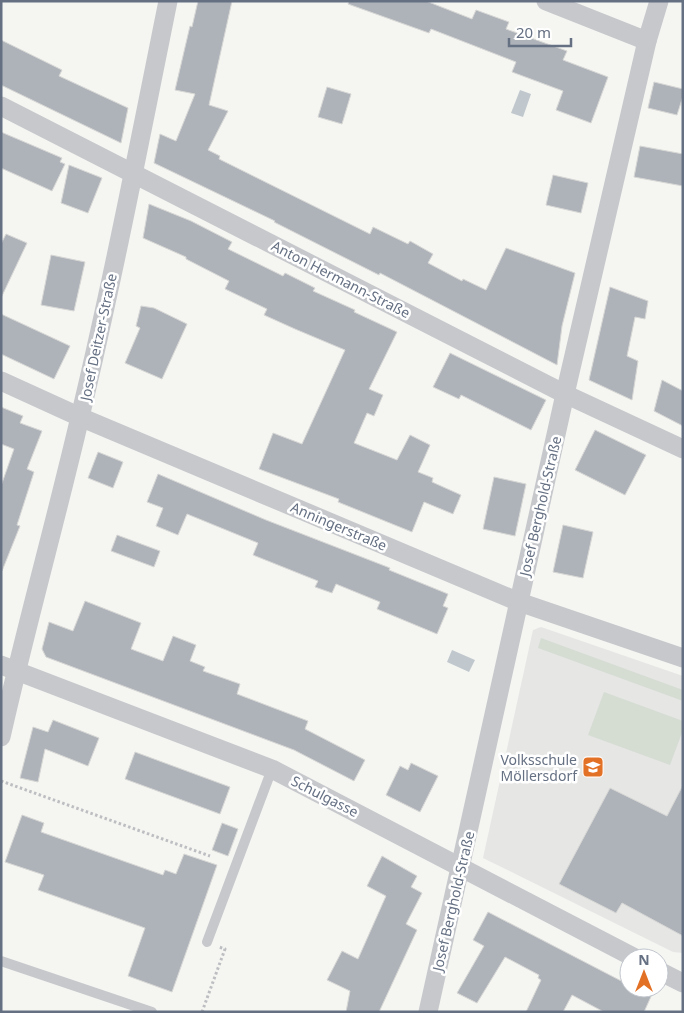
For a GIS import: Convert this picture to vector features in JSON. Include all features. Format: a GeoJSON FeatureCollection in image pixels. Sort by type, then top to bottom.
{"type":"FeatureCollection","features":[{"type":"Feature","properties":{"kind":"street","name":"Josef Deitzer-Straße"},"geometry":{"type":"LineString","coordinates":[[1,737],[8,668],[80,417],[134,172],[168,1]]}},
{"type":"Feature","properties":{"kind":"street"},"geometry":{"type":"LineString","coordinates":[[546,1],[647,40]]}},
{"type":"Feature","properties":{"kind":"street","name":"Josef Berghold-Straße"},"geometry":{"type":"LineString","coordinates":[[428,1012],[565,394],[647,40],[659,1]]}},
{"type":"Feature","properties":{"kind":"street","name":"Anton Hermann-Straße"},"geometry":{"type":"LineString","coordinates":[[1,106],[134,172],[565,394],[683,449]]}},
{"type":"Feature","properties":{"kind":"street","name":"Anningerstraße"},"geometry":{"type":"LineString","coordinates":[[1,381],[80,417],[519,602],[683,658]]}},
{"type":"Feature","properties":{"kind":"street","name":"Schulgasse"},"geometry":{"type":"LineString","coordinates":[[8,668],[272,769],[619,950]]}},
{"type":"Feature","properties":{"kind":"street"},"geometry":{"type":"LineString","coordinates":[[669,976],[683,983]]}},
{"type":"Feature","properties":{"kind":"lane"},"geometry":{"type":"LineString","coordinates":[[207,942],[272,769]]}},
{"type":"Feature","properties":{"kind":"lane"},"geometry":{"type":"LineString","coordinates":[[1,961],[152,1012]]}},
{"type":"Feature","properties":{"kind":"path"},"geometry":{"type":"LineString","coordinates":[[1,781],[210,856]]}},
{"type":"Feature","properties":{"kind":"path"},"geometry":{"type":"LineString","coordinates":[[202,1012],[225,949],[207,942]]}},
{"type":"Feature","properties":{"kind":"shaded area"},"geometry":{"type":"Polygon","coordinates":[[[520,90],[531,94],[523,117],[511,113],[520,90]]]}},
{"type":"Feature","properties":{"kind":"shaded area","name":"Volksschule Möllersdorf"},"geometry":{"type":"Polygon","coordinates":[[[541,627],[683,676],[683,953],[673,952],[669,948],[665,948],[483,858],[533,630],[541,627]]]}},
{"type":"Feature","properties":{"kind":"shaded area"},"geometry":{"type":"Polygon","coordinates":[[[541,638],[683,690],[683,701],[538,648],[541,638]]]}},
{"type":"Feature","properties":{"kind":"shaded area"},"geometry":{"type":"Polygon","coordinates":[[[452,650],[475,660],[469,672],[447,662],[452,650]]]}},
{"type":"Feature","properties":{"kind":"shaded area"},"geometry":{"type":"Polygon","coordinates":[[[604,692],[683,721],[683,730],[670,765],[588,735],[604,692]]]}},
{"type":"Feature","properties":{"kind":"building"},"geometry":{"type":"Polygon","coordinates":[[[198,1],[232,1],[209,105],[228,111],[208,150],[220,156],[219,159],[370,234],[373,227],[408,244],[410,241],[433,254],[428,263],[462,281],[463,279],[486,290],[506,248],[575,273],[562,326],[557,365],[380,273],[379,275],[275,221],[154,163],[160,134],[176,141],[195,94],[175,90],[198,1]]]}},
{"type":"Feature","properties":{"kind":"building"},"geometry":{"type":"Polygon","coordinates":[[[349,1],[426,1],[472,19],[476,10],[509,22],[506,29],[567,51],[563,60],[608,77],[591,123],[556,110],[563,91],[512,72],[516,62],[431,29],[429,33],[348,4],[349,1]]]}},
{"type":"Feature","properties":{"kind":"building"},"geometry":{"type":"Polygon","coordinates":[[[1,40],[62,70],[59,76],[128,108],[121,143],[1,85],[1,40]]]}},
{"type":"Feature","properties":{"kind":"building"},"geometry":{"type":"Polygon","coordinates":[[[654,82],[683,89],[683,96],[677,115],[648,108],[654,82]]]}},
{"type":"Feature","properties":{"kind":"building"},"geometry":{"type":"Polygon","coordinates":[[[327,87],[351,94],[342,124],[318,117],[327,87]]]}},
{"type":"Feature","properties":{"kind":"building"},"geometry":{"type":"Polygon","coordinates":[[[1,132],[62,158],[60,162],[65,164],[52,191],[1,168],[1,132]]]}},
{"type":"Feature","properties":{"kind":"building"},"geometry":{"type":"Polygon","coordinates":[[[640,146],[683,154],[683,186],[634,177],[640,146]]]}},
{"type":"Feature","properties":{"kind":"building"},"geometry":{"type":"Polygon","coordinates":[[[69,165],[102,178],[88,213],[61,203],[69,165]]]}},
{"type":"Feature","properties":{"kind":"building"},"geometry":{"type":"Polygon","coordinates":[[[553,175],[588,183],[581,213],[546,205],[553,175]]]}},
{"type":"Feature","properties":{"kind":"building"},"geometry":{"type":"Polygon","coordinates":[[[149,204],[191,221],[232,242],[228,249],[283,276],[285,273],[315,288],[313,291],[397,332],[369,389],[383,395],[374,416],[367,413],[354,443],[397,460],[410,435],[430,445],[418,472],[433,478],[432,482],[461,495],[453,514],[424,502],[412,532],[338,502],[339,499],[259,469],[273,433],[302,444],[345,350],[264,315],[267,309],[225,289],[229,281],[186,259],[186,257],[143,238],[149,204]]]}},
{"type":"Feature","properties":{"kind":"building"},"geometry":{"type":"Polygon","coordinates":[[[6,234],[27,243],[1,298],[1,244],[6,234]]]}},
{"type":"Feature","properties":{"kind":"building"},"geometry":{"type":"Polygon","coordinates":[[[51,255],[85,262],[74,311],[41,305],[51,255]]]}},
{"type":"Feature","properties":{"kind":"building"},"geometry":{"type":"Polygon","coordinates":[[[610,287],[648,301],[645,319],[635,317],[627,356],[638,361],[632,400],[589,380],[610,287]]]}},
{"type":"Feature","properties":{"kind":"building"},"geometry":{"type":"Polygon","coordinates":[[[141,306],[154,308],[187,324],[162,379],[125,363],[140,328],[136,326],[141,306]]]}},
{"type":"Feature","properties":{"kind":"building"},"geometry":{"type":"Polygon","coordinates":[[[1,314],[70,346],[54,379],[1,354],[1,314]]]}},
{"type":"Feature","properties":{"kind":"building"},"geometry":{"type":"Polygon","coordinates":[[[450,353],[546,400],[531,430],[461,395],[459,399],[433,387],[450,353]]]}},
{"type":"Feature","properties":{"kind":"building"},"geometry":{"type":"Polygon","coordinates":[[[662,380],[683,391],[683,426],[654,411],[662,380]]]}},
{"type":"Feature","properties":{"kind":"building"},"geometry":{"type":"Polygon","coordinates":[[[1,407],[23,416],[20,423],[42,431],[27,469],[34,472],[17,525],[20,526],[2,571],[1,486],[14,449],[1,444],[1,407]]]}},
{"type":"Feature","properties":{"kind":"building"},"geometry":{"type":"Polygon","coordinates":[[[595,430],[646,455],[625,495],[575,470],[595,430]]]}},
{"type":"Feature","properties":{"kind":"building"},"geometry":{"type":"Polygon","coordinates":[[[98,452],[123,462],[113,488],[88,478],[98,452]]]}},
{"type":"Feature","properties":{"kind":"building"},"geometry":{"type":"Polygon","coordinates":[[[158,474],[266,520],[390,568],[389,570],[448,594],[443,606],[448,608],[437,634],[377,609],[380,602],[336,584],[332,593],[315,587],[318,581],[253,555],[258,543],[187,514],[178,535],[156,526],[163,508],[147,502],[158,474]]]}},
{"type":"Feature","properties":{"kind":"building"},"geometry":{"type":"Polygon","coordinates":[[[494,477],[526,484],[515,536],[483,529],[494,477]]]}},
{"type":"Feature","properties":{"kind":"building"},"geometry":{"type":"Polygon","coordinates":[[[563,525],[593,532],[583,578],[553,572],[563,525]]]}},
{"type":"Feature","properties":{"kind":"building"},"geometry":{"type":"Polygon","coordinates":[[[117,535],[160,551],[154,567],[111,551],[117,535]]]}},
{"type":"Feature","properties":{"kind":"building"},"geometry":{"type":"Polygon","coordinates":[[[85,601],[141,623],[131,649],[163,661],[173,636],[196,645],[190,661],[205,667],[203,671],[240,684],[237,694],[308,721],[305,729],[365,760],[354,781],[294,750],[46,657],[42,649],[49,622],[73,631],[85,601]]]}},
{"type":"Feature","properties":{"kind":"building"},"geometry":{"type":"Polygon","coordinates":[[[53,720],[99,738],[88,766],[45,749],[38,782],[20,778],[33,727],[48,732],[53,720]]]}},
{"type":"Feature","properties":{"kind":"building"},"geometry":{"type":"Polygon","coordinates":[[[135,752],[230,787],[220,814],[125,779],[135,752]]]}},
{"type":"Feature","properties":{"kind":"building"},"geometry":{"type":"Polygon","coordinates":[[[411,763],[438,776],[420,812],[386,795],[400,766],[408,770],[411,763]]]}},
{"type":"Feature","properties":{"kind":"building"},"geometry":{"type":"Polygon","coordinates":[[[683,785],[683,936],[622,903],[616,913],[559,884],[610,788],[667,816],[683,785]]]}},
{"type":"Feature","properties":{"kind":"building"},"geometry":{"type":"Polygon","coordinates":[[[22,815],[44,823],[41,832],[163,875],[165,870],[176,874],[184,854],[217,865],[172,992],[128,976],[145,928],[38,890],[44,875],[5,862],[22,815]]]}},
{"type":"Feature","properties":{"kind":"building"},"geometry":{"type":"Polygon","coordinates":[[[222,823],[238,829],[228,856],[212,850],[222,823]]]}},
{"type":"Feature","properties":{"kind":"building"},"geometry":{"type":"Polygon","coordinates":[[[382,856],[417,876],[411,887],[422,893],[406,924],[417,930],[379,1012],[346,1012],[350,991],[327,980],[342,951],[358,959],[386,896],[367,886],[382,856]]]}},
{"type":"Feature","properties":{"kind":"building"},"geometry":{"type":"Polygon","coordinates":[[[488,912],[619,980],[619,998],[650,998],[644,1012],[604,1012],[572,995],[563,1012],[526,1012],[541,980],[538,978],[539,975],[505,957],[477,1003],[457,993],[484,946],[473,940],[488,912]]]}},
{"type":"Feature","properties":{"kind":"place","name":"Volksschule Möllersdorf"},"geometry":{"type":"Point","coordinates":[593,767]}}]}
